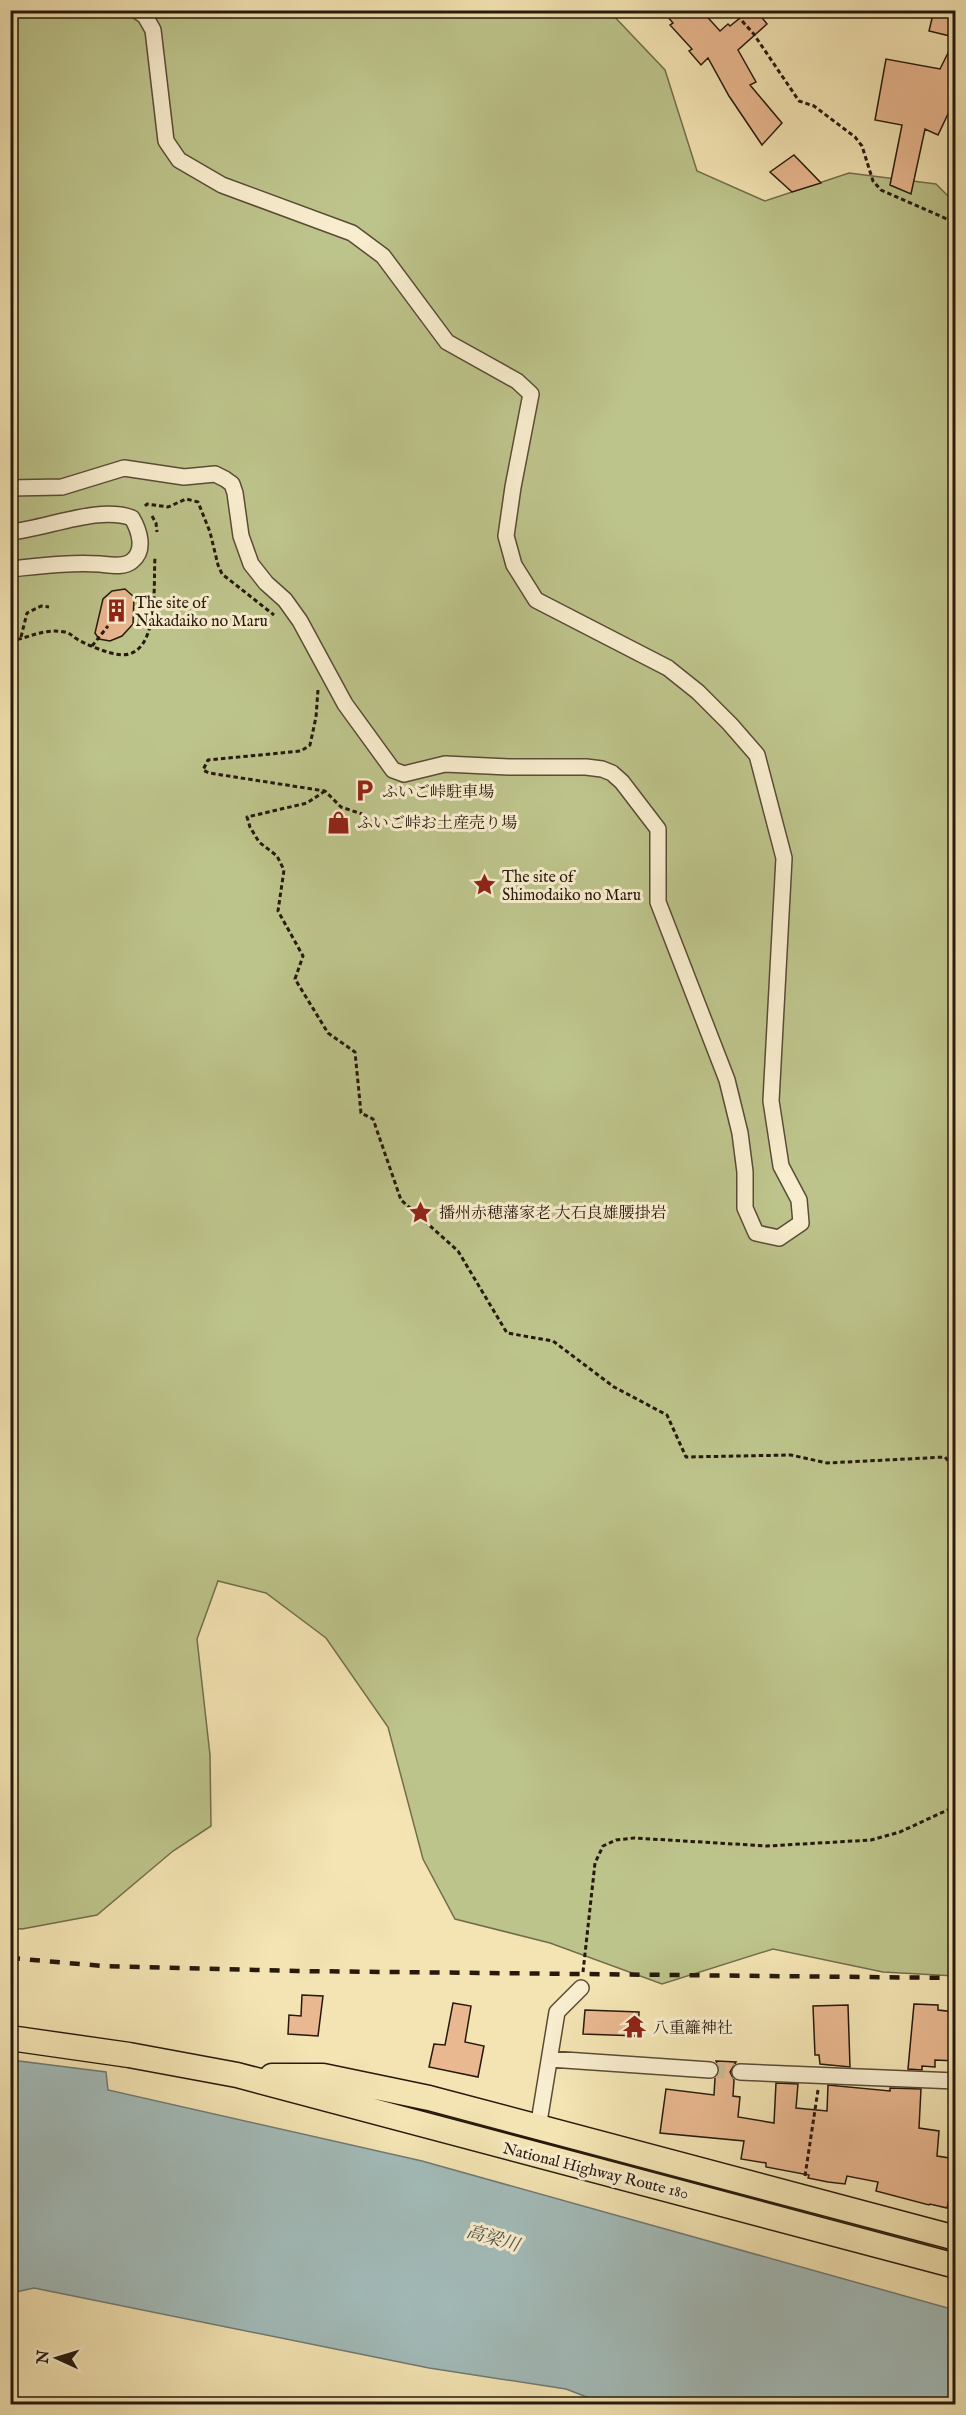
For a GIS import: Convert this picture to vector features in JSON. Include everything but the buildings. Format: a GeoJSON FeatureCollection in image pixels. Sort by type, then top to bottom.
{"type":"FeatureCollection","features":[{"type":"Feature","properties":{"kind":"highway","name":"National Highway Route 180"},"geometry":{"type":"LineString","coordinates":[[10,2038],[129,2055],[237,2075],[956,2266]]}},
{"type":"Feature","properties":{"kind":"highway","name":"National Highway Route 180"},"geometry":{"type":"LineString","coordinates":[[237,2075],[323,2076],[429,2098],[956,2238]]}},
{"type":"Feature","properties":{"kind":"street"},"geometry":{"type":"LineString","coordinates":[[10,488],[62,486],[124,468],[184,477],[215,474],[232,484],[242,536],[251,564],[266,583],[285,600],[300,621],[345,704],[393,770],[404,774],[445,764],[586,767],[612,773],[622,782],[658,829],[658,902],[727,1080],[740,1133],[745,1172],[745,1208],[756,1233],[779,1238],[801,1223],[799,1200],[782,1167],[771,1101],[784,858],[757,755],[706,700],[668,668],[536,600],[514,565],[506,536],[531,394],[517,381],[447,342],[383,256],[352,232],[222,185],[179,160],[166,141],[153,30],[145,16],[136,10]]}},
{"type":"Feature","properties":{"kind":"street"},"geometry":{"type":"LineString","coordinates":[[10,532],[32,530],[84,517],[120,513],[132,518],[139,531],[140,544],[132,561],[124,565],[84,563],[10,569]]}},
{"type":"Feature","properties":{"kind":"street"},"geometry":{"type":"LineString","coordinates":[[538,2128],[557,2012],[581,1988]]}},
{"type":"Feature","properties":{"kind":"street"},"geometry":{"type":"LineString","coordinates":[[550,2059],[710,2070]]}},
{"type":"Feature","properties":{"kind":"street"},"geometry":{"type":"LineString","coordinates":[[740,2072],[956,2081]]}},
{"type":"Feature","properties":{"kind":"path"},"geometry":{"type":"LineString","coordinates":[[732,10],[753,33],[799,101],[814,106],[855,137],[861,146],[873,181],[881,190],[956,223]]}},
{"type":"Feature","properties":{"kind":"path"},"geometry":{"type":"LineString","coordinates":[[145,508],[144,505],[168,507],[186,499],[198,502],[222,574],[280,620]]}},
{"type":"Feature","properties":{"kind":"path"},"geometry":{"type":"LineString","coordinates":[[151,516],[156,523],[156,541]]}},
{"type":"Feature","properties":{"kind":"path"},"geometry":{"type":"LineString","coordinates":[[10,641],[43,631],[67,632],[92,646],[114,654],[135,653],[144,645],[150,632],[156,552]]}},
{"type":"Feature","properties":{"kind":"path"},"geometry":{"type":"LineString","coordinates":[[21,638],[27,613],[41,606],[49,607]]}},
{"type":"Feature","properties":{"kind":"path"},"geometry":{"type":"LineString","coordinates":[[92,646],[108,626]]}},
{"type":"Feature","properties":{"kind":"path"},"geometry":{"type":"LineString","coordinates":[[318,687],[316,717],[310,745],[302,751],[208,760],[203,770],[209,773],[325,791],[341,807],[362,814]]}},
{"type":"Feature","properties":{"kind":"path"},"geometry":{"type":"LineString","coordinates":[[325,791],[307,802],[247,817],[259,842],[277,856],[284,870],[278,911],[303,956],[295,979],[328,1033],[355,1052],[361,1113],[372,1119],[401,1200],[458,1251],[507,1333],[553,1341],[614,1387],[667,1415],[686,1457],[792,1455],[827,1463],[945,1456],[956,1471]]}},
{"type":"Feature","properties":{"kind":"path"},"geometry":{"type":"LineString","coordinates":[[581,1988],[596,1863],[603,1846],[616,1840],[634,1838],[767,1846],[871,1840],[900,1832],[956,1806]]}},
{"type":"Feature","properties":{"kind":"path"},"geometry":{"type":"LineString","coordinates":[[802,2197],[820,2077]]}},
{"type":"Feature","properties":{"kind":"green space"},"geometry":{"type":"Polygon","coordinates":[[[10,11],[609,11],[665,70],[697,171],[765,201],[849,173],[936,184],[955,203],[955,1976],[883,1972],[773,1949],[662,1984],[550,1943],[455,1919],[423,1859],[388,1727],[326,1638],[266,1593],[218,1581],[197,1639],[210,1755],[211,1826],[173,1851],[97,1915],[22,1929],[11,1928],[10,11]]]}},
{"type":"Feature","properties":{"kind":"water","name":"高梁川"},"geometry":{"type":"Polygon","coordinates":[[[11,2060],[106,2072],[108,2090],[422,2161],[955,2310],[955,2404],[605,2404],[566,2389],[429,2368],[34,2288],[11,2293],[11,2060]]]}},
{"type":"Feature","properties":{"kind":"tunnel"},"geometry":{"type":"LineString","coordinates":[[710,2070],[740,2072]]}},
{"type":"Feature","properties":{"kind":"railway"},"geometry":{"type":"LineString","coordinates":[[10,1958],[103,1966],[297,1971],[956,1978]]}},
{"type":"Feature","properties":{"kind":"place","name":"The site of Nakadaiko no Maru"},"geometry":{"type":"Point","coordinates":[117,611]}},
{"type":"Feature","properties":{"kind":"place","name":"ふいご峠駐車場"},"geometry":{"type":"Point","coordinates":[364,791]}},
{"type":"Feature","properties":{"kind":"place","name":"ふいご峠お土産売り場"},"geometry":{"type":"Point","coordinates":[339,822]}},
{"type":"Feature","properties":{"kind":"place","name":"The site of Shimodaiko no Maru"},"geometry":{"type":"Point","coordinates":[484,885]}},
{"type":"Feature","properties":{"kind":"place","name":"播州赤穂藩家老 大石良雄腰掛岩"},"geometry":{"type":"Point","coordinates":[421,1212]}},
{"type":"Feature","properties":{"kind":"place","name":"八重籬神社"},"geometry":{"type":"Point","coordinates":[635,2027]}}]}
